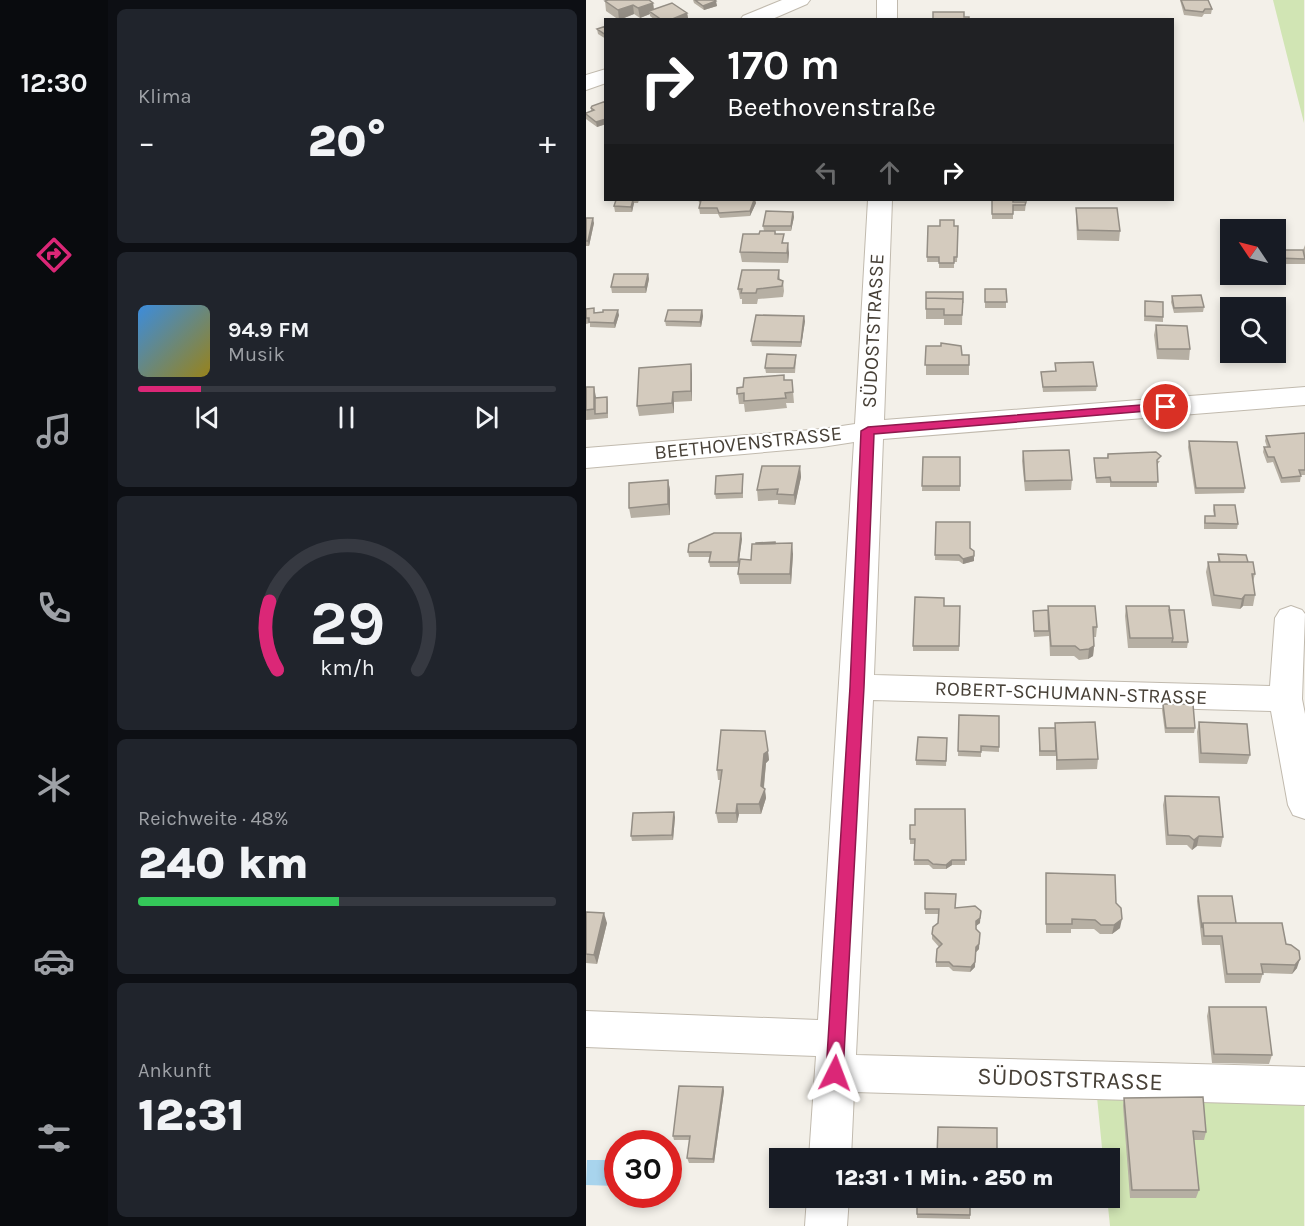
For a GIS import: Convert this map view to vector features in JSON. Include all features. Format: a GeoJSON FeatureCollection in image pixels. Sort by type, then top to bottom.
{"type":"FeatureCollection","features":[{"type":"Feature","properties":{"kind":"street"},"geometry":{"type":"LineString","coordinates":[[755,18],[800,0]]}},
{"type":"Feature","properties":{"kind":"street"},"geometry":{"type":"LineString","coordinates":[[887,0],[887,18]]}},
{"type":"Feature","properties":{"kind":"street"},"geometry":{"type":"LineString","coordinates":[[586,83],[604,76]]}},
{"type":"Feature","properties":{"kind":"street","name":"SÜDOSTSTRASSE"},"geometry":{"type":"LineString","coordinates":[[831,1148],[857,687],[880,201]]}},
{"type":"Feature","properties":{"kind":"street","name":"BEETHOVENSTRASSE"},"geometry":{"type":"LineString","coordinates":[[586,458],[822,438],[868,431],[1304,396]]}},
{"type":"Feature","properties":{"kind":"street"},"geometry":{"type":"LineString","coordinates":[[1291,618],[1285,699],[1304,805]]}},
{"type":"Feature","properties":{"kind":"street","name":"ROBERT-SCHUMANN-STRASSE"},"geometry":{"type":"LineString","coordinates":[[857,687],[1285,699]]}},
{"type":"Feature","properties":{"kind":"street"},"geometry":{"type":"LineString","coordinates":[[586,1029],[836,1056]]}},
{"type":"Feature","properties":{"kind":"street","name":"SÜDOSTSTRASSE"},"geometry":{"type":"LineString","coordinates":[[836,1056],[1304,1086]]}},
{"type":"Feature","properties":{"kind":"street"},"geometry":{"type":"LineString","coordinates":[[826,1226],[827,1208]]}},
{"type":"Feature","properties":{"kind":"green space"},"geometry":{"type":"Polygon","coordinates":[[[1273,0],[1304,0],[1304,123],[1273,0]]]}},
{"type":"Feature","properties":{"kind":"green space"},"geometry":{"type":"Polygon","coordinates":[[[1097,1097],[1304,1097],[1304,1226],[1110,1226],[1108,1208],[1120,1208],[1120,1148],[1102,1148],[1097,1097]]]}},
{"type":"Feature","properties":{"kind":"water"},"geometry":{"type":"Polygon","coordinates":[[[587,1160],[604,1160],[604,1186],[586,1185],[587,1160]]]}},
{"type":"Feature","properties":{"kind":"building"},"geometry":{"type":"Polygon","coordinates":[[[649,0],[653,3],[638,8],[633,5],[618,10],[605,1],[649,0]]]}},
{"type":"Feature","properties":{"kind":"building"},"geometry":{"type":"Polygon","coordinates":[[[695,0],[715,0],[716,1],[703,6],[695,0]]]}},
{"type":"Feature","properties":{"kind":"building"},"geometry":{"type":"Polygon","coordinates":[[[1181,0],[1208,0],[1212,9],[1205,9],[1203,12],[1185,10],[1181,0]]]}},
{"type":"Feature","properties":{"kind":"building"},"geometry":{"type":"Polygon","coordinates":[[[672,3],[687,13],[675,18],[659,18],[649,11],[672,3]]]}},
{"type":"Feature","properties":{"kind":"building"},"geometry":{"type":"Polygon","coordinates":[[[933,12],[964,12],[964,17],[969,17],[969,18],[933,18],[933,12]]]}},
{"type":"Feature","properties":{"kind":"building"},"geometry":{"type":"Polygon","coordinates":[[[604,27],[604,34],[597,29],[604,27]]]}},
{"type":"Feature","properties":{"kind":"building"},"geometry":{"type":"Polygon","coordinates":[[[604,102],[604,120],[596,122],[586,114],[594,110],[592,106],[604,102]]]}},
{"type":"Feature","properties":{"kind":"building"},"geometry":{"type":"Polygon","coordinates":[[[616,201],[633,201],[631,207],[614,206],[616,201]]]}},
{"type":"Feature","properties":{"kind":"building"},"geometry":{"type":"Polygon","coordinates":[[[701,201],[754,201],[750,211],[719,213],[717,208],[699,208],[701,201]]]}},
{"type":"Feature","properties":{"kind":"building"},"geometry":{"type":"Polygon","coordinates":[[[992,201],[1026,202],[1025,205],[1013,205],[1013,214],[992,214],[992,201]]]}},
{"type":"Feature","properties":{"kind":"building"},"geometry":{"type":"Polygon","coordinates":[[[1076,208],[1117,208],[1120,231],[1078,230],[1076,208]]]}},
{"type":"Feature","properties":{"kind":"building"},"geometry":{"type":"Polygon","coordinates":[[[766,211],[793,212],[791,226],[763,226],[766,211]]]}},
{"type":"Feature","properties":{"kind":"building"},"geometry":{"type":"Polygon","coordinates":[[[586,218],[593,218],[588,241],[586,241],[586,218]]]}},
{"type":"Feature","properties":{"kind":"building"},"geometry":{"type":"Polygon","coordinates":[[[940,220],[954,220],[954,226],[958,226],[957,257],[954,257],[954,263],[939,263],[939,257],[927,257],[928,226],[940,226],[940,220]]]}},
{"type":"Feature","properties":{"kind":"building"},"geometry":{"type":"Polygon","coordinates":[[[760,231],[775,231],[775,234],[784,234],[782,243],[788,243],[787,253],[740,252],[743,234],[759,234],[760,231]]]}},
{"type":"Feature","properties":{"kind":"building"},"geometry":{"type":"Polygon","coordinates":[[[1286,250],[1303,250],[1305,259],[1286,258],[1286,250]]]}},
{"type":"Feature","properties":{"kind":"building"},"geometry":{"type":"Polygon","coordinates":[[[742,270],[779,270],[778,279],[783,281],[782,286],[757,289],[756,293],[741,293],[742,289],[738,289],[742,270]]]}},
{"type":"Feature","properties":{"kind":"building"},"geometry":{"type":"Polygon","coordinates":[[[614,274],[648,274],[645,287],[611,287],[614,274]]]}},
{"type":"Feature","properties":{"kind":"building"},"geometry":{"type":"Polygon","coordinates":[[[985,289],[1006,289],[1007,302],[985,302],[985,289]]]}},
{"type":"Feature","properties":{"kind":"building"},"geometry":{"type":"Polygon","coordinates":[[[926,292],[963,292],[963,299],[926,298],[926,292]]]}},
{"type":"Feature","properties":{"kind":"building"},"geometry":{"type":"Polygon","coordinates":[[[1201,295],[1204,307],[1174,308],[1172,296],[1201,295]]]}},
{"type":"Feature","properties":{"kind":"building"},"geometry":{"type":"Polygon","coordinates":[[[926,298],[963,299],[962,315],[944,315],[944,309],[926,309],[926,298]]]}},
{"type":"Feature","properties":{"kind":"building"},"geometry":{"type":"Polygon","coordinates":[[[1145,301],[1163,302],[1163,317],[1145,316],[1145,301]]]}},
{"type":"Feature","properties":{"kind":"building"},"geometry":{"type":"Polygon","coordinates":[[[594,308],[594,313],[603,312],[603,310],[618,310],[614,323],[589,322],[589,318],[586,318],[586,309],[594,308]]]}},
{"type":"Feature","properties":{"kind":"building"},"geometry":{"type":"Polygon","coordinates":[[[668,310],[702,310],[700,322],[665,321],[668,310]]]}},
{"type":"Feature","properties":{"kind":"building"},"geometry":{"type":"Polygon","coordinates":[[[756,315],[804,316],[801,342],[751,341],[756,315]]]}},
{"type":"Feature","properties":{"kind":"building"},"geometry":{"type":"Polygon","coordinates":[[[1156,325],[1187,326],[1190,349],[1158,349],[1156,325]]]}},
{"type":"Feature","properties":{"kind":"building"},"geometry":{"type":"Polygon","coordinates":[[[941,343],[961,346],[962,355],[969,355],[969,365],[925,365],[926,346],[941,346],[941,343]]]}},
{"type":"Feature","properties":{"kind":"building"},"geometry":{"type":"Polygon","coordinates":[[[767,354],[796,355],[794,368],[765,368],[767,354]]]}},
{"type":"Feature","properties":{"kind":"building"},"geometry":{"type":"Polygon","coordinates":[[[1093,362],[1097,386],[1043,387],[1041,372],[1056,371],[1055,363],[1093,362]]]}},
{"type":"Feature","properties":{"kind":"building"},"geometry":{"type":"Polygon","coordinates":[[[691,364],[691,391],[673,392],[672,403],[637,406],[639,368],[691,364]]]}},
{"type":"Feature","properties":{"kind":"building"},"geometry":{"type":"Polygon","coordinates":[[[784,375],[784,380],[792,380],[793,392],[785,393],[786,398],[744,401],[744,393],[737,394],[737,388],[743,387],[744,378],[784,375]]]}},
{"type":"Feature","properties":{"kind":"building"},"geometry":{"type":"Polygon","coordinates":[[[586,387],[594,387],[594,409],[586,410],[586,387]]]}},
{"type":"Feature","properties":{"kind":"building"},"geometry":{"type":"Polygon","coordinates":[[[607,397],[607,413],[595,414],[595,398],[607,397]]]}},
{"type":"Feature","properties":{"kind":"building"},"geometry":{"type":"Polygon","coordinates":[[[1305,433],[1305,470],[1299,470],[1301,476],[1282,478],[1274,457],[1268,457],[1264,447],[1270,447],[1266,436],[1305,433]]]}},
{"type":"Feature","properties":{"kind":"building"},"geometry":{"type":"Polygon","coordinates":[[[1189,441],[1237,442],[1245,488],[1196,488],[1189,441]]]}},
{"type":"Feature","properties":{"kind":"building"},"geometry":{"type":"Polygon","coordinates":[[[1069,450],[1072,480],[1025,481],[1023,451],[1069,450]]]}},
{"type":"Feature","properties":{"kind":"building"},"geometry":{"type":"Polygon","coordinates":[[[1156,452],[1161,456],[1157,460],[1158,482],[1111,482],[1110,477],[1096,478],[1094,458],[1108,458],[1108,454],[1156,452]]]}},
{"type":"Feature","properties":{"kind":"building"},"geometry":{"type":"Polygon","coordinates":[[[923,457],[960,457],[960,486],[922,486],[923,457]]]}},
{"type":"Feature","properties":{"kind":"building"},"geometry":{"type":"Polygon","coordinates":[[[762,466],[800,466],[794,495],[777,494],[778,489],[757,490],[762,466]]]}},
{"type":"Feature","properties":{"kind":"building"},"geometry":{"type":"Polygon","coordinates":[[[743,474],[742,493],[715,494],[716,476],[743,474]]]}},
{"type":"Feature","properties":{"kind":"building"},"geometry":{"type":"Polygon","coordinates":[[[668,480],[668,504],[629,508],[629,483],[668,480]]]}},
{"type":"Feature","properties":{"kind":"building"},"geometry":{"type":"Polygon","coordinates":[[[1214,505],[1235,505],[1238,524],[1205,523],[1205,516],[1215,516],[1214,505]]]}},
{"type":"Feature","properties":{"kind":"building"},"geometry":{"type":"Polygon","coordinates":[[[936,522],[970,522],[970,548],[974,551],[974,556],[963,559],[959,555],[935,555],[936,522]]]}},
{"type":"Feature","properties":{"kind":"building"},"geometry":{"type":"Polygon","coordinates":[[[714,533],[741,533],[738,562],[709,562],[711,552],[688,552],[689,544],[714,533]]]}},
{"type":"Feature","properties":{"kind":"building"},"geometry":{"type":"Polygon","coordinates":[[[775,542],[775,544],[756,544],[756,543],[775,542]]]}},
{"type":"Feature","properties":{"kind":"building"},"geometry":{"type":"Polygon","coordinates":[[[792,543],[790,574],[738,574],[740,559],[751,560],[752,544],[792,543]]]}},
{"type":"Feature","properties":{"kind":"building"},"geometry":{"type":"Polygon","coordinates":[[[1218,554],[1246,555],[1248,562],[1220,562],[1218,554]]]}},
{"type":"Feature","properties":{"kind":"building"},"geometry":{"type":"Polygon","coordinates":[[[1208,562],[1253,562],[1255,595],[1245,595],[1242,599],[1214,595],[1208,562]]]}},
{"type":"Feature","properties":{"kind":"building"},"geometry":{"type":"Polygon","coordinates":[[[915,597],[944,598],[944,606],[960,606],[959,646],[913,646],[915,597]]]}},
{"type":"Feature","properties":{"kind":"building"},"geometry":{"type":"Polygon","coordinates":[[[1048,606],[1095,606],[1097,627],[1093,627],[1094,646],[1080,650],[1075,646],[1051,646],[1048,606]]]}},
{"type":"Feature","properties":{"kind":"building"},"geometry":{"type":"Polygon","coordinates":[[[1126,606],[1169,606],[1173,638],[1130,638],[1126,606]]]}},
{"type":"Feature","properties":{"kind":"building"},"geometry":{"type":"Polygon","coordinates":[[[1048,610],[1049,631],[1034,631],[1033,611],[1048,610]]]}},
{"type":"Feature","properties":{"kind":"building"},"geometry":{"type":"Polygon","coordinates":[[[1169,610],[1184,610],[1188,642],[1172,642],[1169,610]]]}},
{"type":"Feature","properties":{"kind":"building"},"geometry":{"type":"Polygon","coordinates":[[[1163,704],[1193,704],[1195,728],[1166,728],[1163,704]]]}},
{"type":"Feature","properties":{"kind":"building"},"geometry":{"type":"Polygon","coordinates":[[[959,715],[999,716],[999,747],[981,746],[981,752],[958,751],[959,715]]]}},
{"type":"Feature","properties":{"kind":"building"},"geometry":{"type":"Polygon","coordinates":[[[1095,722],[1098,759],[1057,760],[1055,723],[1095,722]]]}},
{"type":"Feature","properties":{"kind":"building"},"geometry":{"type":"Polygon","coordinates":[[[1199,722],[1247,724],[1250,755],[1201,753],[1199,722]]]}},
{"type":"Feature","properties":{"kind":"building"},"geometry":{"type":"Polygon","coordinates":[[[1039,728],[1055,728],[1056,751],[1040,751],[1039,728]]]}},
{"type":"Feature","properties":{"kind":"building"},"geometry":{"type":"Polygon","coordinates":[[[721,730],[765,731],[768,751],[764,754],[761,786],[765,789],[759,804],[737,804],[736,813],[716,813],[722,770],[717,770],[721,730]]]}},
{"type":"Feature","properties":{"kind":"building"},"geometry":{"type":"Polygon","coordinates":[[[918,737],[947,738],[946,761],[916,760],[918,737]]]}},
{"type":"Feature","properties":{"kind":"building"},"geometry":{"type":"Polygon","coordinates":[[[1165,796],[1219,797],[1223,837],[1199,836],[1194,840],[1189,836],[1168,835],[1165,796]]]}},
{"type":"Feature","properties":{"kind":"building"},"geometry":{"type":"Polygon","coordinates":[[[915,809],[965,809],[966,860],[952,860],[946,865],[933,864],[928,860],[914,860],[915,839],[910,839],[910,825],[915,825],[915,809]]]}},
{"type":"Feature","properties":{"kind":"building"},"geometry":{"type":"Polygon","coordinates":[[[674,812],[672,835],[631,836],[633,813],[674,812]]]}},
{"type":"Feature","properties":{"kind":"building"},"geometry":{"type":"Polygon","coordinates":[[[1046,873],[1115,875],[1116,903],[1121,908],[1122,919],[1114,925],[1101,925],[1095,920],[1072,919],[1072,924],[1046,924],[1046,873]]]}},
{"type":"Feature","properties":{"kind":"building"},"geometry":{"type":"Polygon","coordinates":[[[925,893],[956,894],[955,908],[975,906],[981,911],[980,918],[976,921],[976,929],[980,933],[979,944],[976,947],[975,962],[971,967],[953,966],[949,962],[936,962],[937,949],[942,944],[932,934],[933,927],[938,923],[939,909],[925,909],[925,893]]]}},
{"type":"Feature","properties":{"kind":"building"},"geometry":{"type":"Polygon","coordinates":[[[1198,896],[1232,896],[1236,923],[1203,923],[1202,928],[1198,896]]]}},
{"type":"Feature","properties":{"kind":"building"},"geometry":{"type":"Polygon","coordinates":[[[586,912],[604,913],[594,955],[586,954],[586,912]]]}},
{"type":"Feature","properties":{"kind":"building"},"geometry":{"type":"Polygon","coordinates":[[[1203,923],[1282,923],[1286,944],[1299,951],[1300,959],[1295,965],[1261,964],[1263,974],[1227,974],[1222,936],[1204,936],[1203,923]]]}},
{"type":"Feature","properties":{"kind":"building"},"geometry":{"type":"Polygon","coordinates":[[[1209,1007],[1266,1007],[1272,1055],[1214,1054],[1209,1007]]]}},
{"type":"Feature","properties":{"kind":"building"},"geometry":{"type":"Polygon","coordinates":[[[679,1086],[723,1087],[713,1159],[687,1158],[690,1136],[682,1136],[682,1130],[674,1130],[679,1086]]]}},
{"type":"Feature","properties":{"kind":"building"},"geometry":{"type":"Polygon","coordinates":[[[1203,1097],[1206,1132],[1193,1131],[1199,1190],[1132,1190],[1124,1098],[1203,1097]]]}},
{"type":"Feature","properties":{"kind":"building"},"geometry":{"type":"Polygon","coordinates":[[[938,1127],[997,1128],[997,1148],[937,1148],[938,1127]]]}},
{"type":"Feature","properties":{"kind":"building"},"geometry":{"type":"Polygon","coordinates":[[[917,1208],[970,1208],[970,1215],[917,1214],[917,1208]]]}},
{"type":"Feature","properties":{"kind":"route"},"geometry":{"type":"LineString","coordinates":[[835,1073],[857,687],[868,431],[1166,407]]}}]}
